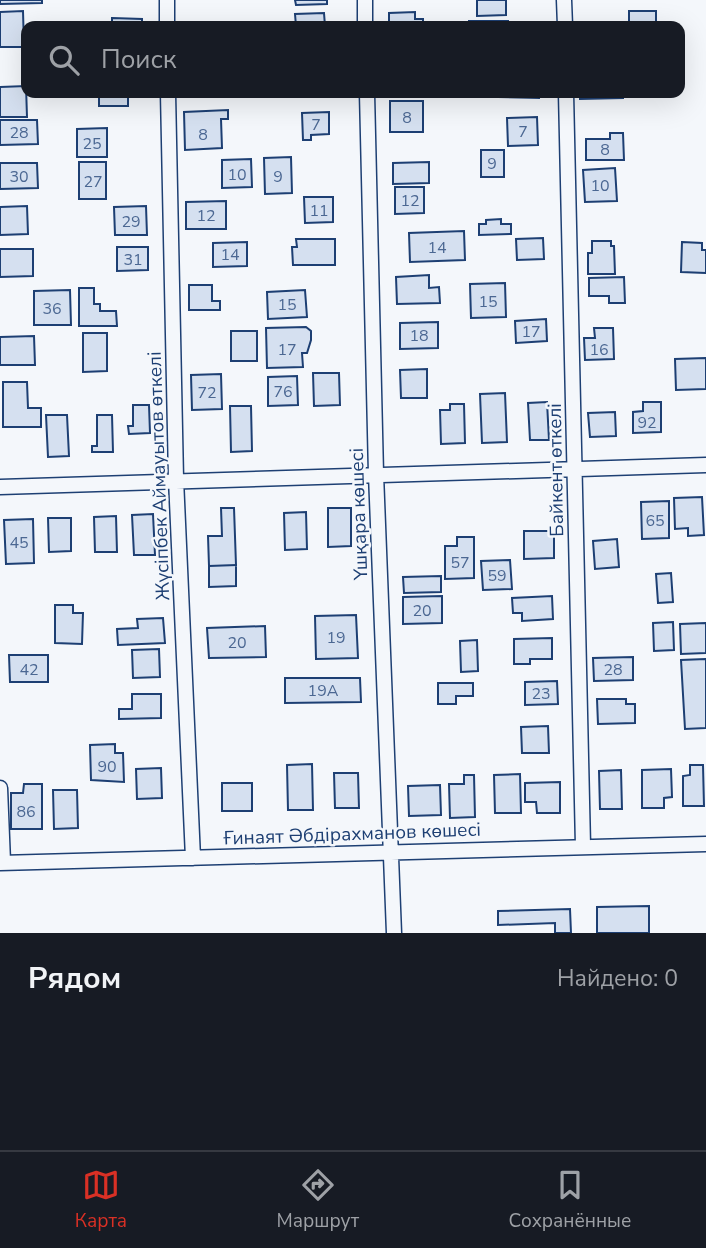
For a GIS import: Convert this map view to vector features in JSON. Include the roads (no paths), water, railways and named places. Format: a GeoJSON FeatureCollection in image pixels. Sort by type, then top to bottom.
{"type":"FeatureCollection","features":[{"type":"Feature","properties":{"kind":"street"},"geometry":{"type":"LineString","coordinates":[[167,0],[167,21]]}},
{"type":"Feature","properties":{"kind":"street"},"geometry":{"type":"LineString","coordinates":[[365,0],[365,21]]}},
{"type":"Feature","properties":{"kind":"street"},"geometry":{"type":"LineString","coordinates":[[564,0],[565,21]]}},
{"type":"Feature","properties":{"kind":"street","name":"Жүсіпбек Аймауытов өткелі"},"geometry":{"type":"LineString","coordinates":[[168,98],[176,479],[192,858]]}},
{"type":"Feature","properties":{"kind":"street","name":"Үшқара көшесі"},"geometry":{"type":"LineString","coordinates":[[367,98],[376,474],[394,933]]}},
{"type":"Feature","properties":{"kind":"street","name":"Байкент өткелі"},"geometry":{"type":"LineString","coordinates":[[566,98],[583,846]]}},
{"type":"Feature","properties":{"kind":"street"},"geometry":{"type":"LineString","coordinates":[[0,487],[176,479],[706,465]]}},
{"type":"Feature","properties":{"kind":"street"},"geometry":{"type":"LineString","coordinates":[[0,788],[1,862]]}},
{"type":"Feature","properties":{"kind":"street","name":"Ғинаят Әбдірахманов көшесі"},"geometry":{"type":"LineString","coordinates":[[1,862],[706,844]]}}]}
